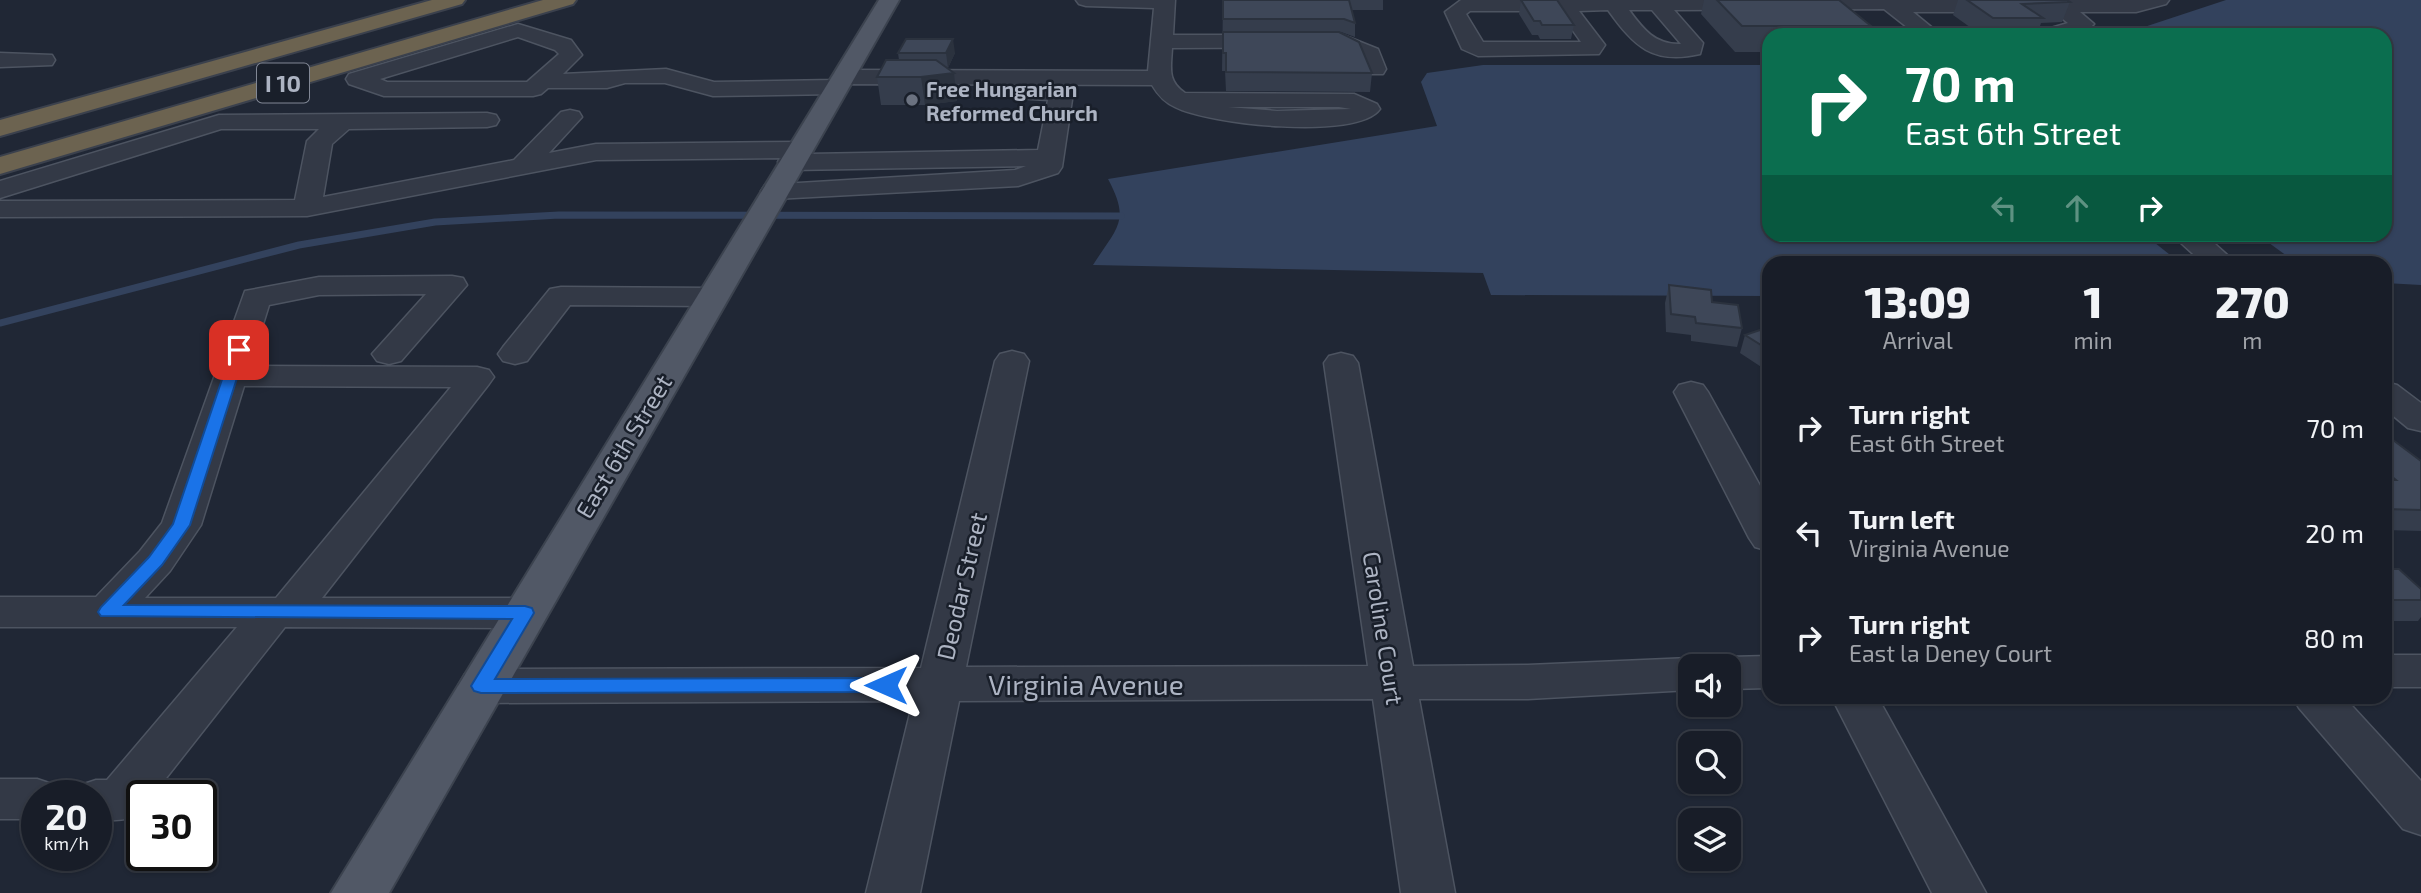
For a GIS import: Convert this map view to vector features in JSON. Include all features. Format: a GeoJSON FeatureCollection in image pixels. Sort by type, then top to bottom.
{"type":"FeatureCollection","features":[{"type":"Feature","properties":{"kind":"highway","name":"I 10"},"geometry":{"type":"LineString","coordinates":[[0,128],[455,0]]}},
{"type":"Feature","properties":{"kind":"highway"},"geometry":{"type":"LineString","coordinates":[[303,54],[470,0]]}},
{"type":"Feature","properties":{"kind":"highway"},"geometry":{"type":"LineString","coordinates":[[0,141],[493,0]]}},
{"type":"Feature","properties":{"kind":"highway"},"geometry":{"type":"LineString","coordinates":[[0,153],[526,0]]}},
{"type":"Feature","properties":{"kind":"highway","name":"I 10"},"geometry":{"type":"LineString","coordinates":[[0,165],[566,0]]}},
{"type":"Feature","properties":{"kind":"main road","name":"East 6th Street"},"geometry":{"type":"LineString","coordinates":[[359,893],[889,0]]}},
{"type":"Feature","properties":{"kind":"street"},"geometry":{"type":"LineString","coordinates":[[1086,0],[1165,1],[1158,78],[1161,86],[1181,100],[1207,111],[1248,118],[1349,118],[1363,114],[1368,109],[1354,101],[1339,100],[1181,100]]}},
{"type":"Feature","properties":{"kind":"street"},"geometry":{"type":"LineString","coordinates":[[1565,5],[1594,45],[1591,49],[1478,49],[1470,44],[1455,12],[1465,5],[1889,3],[1933,6],[2053,3],[2136,6],[2159,0]]}},
{"type":"Feature","properties":{"kind":"street"},"geometry":{"type":"LineString","coordinates":[[1889,3],[1921,28]]}},
{"type":"Feature","properties":{"kind":"street"},"geometry":{"type":"LineString","coordinates":[[2053,3],[2084,23],[2071,28]]}},
{"type":"Feature","properties":{"kind":"street"},"geometry":{"type":"LineString","coordinates":[[1614,4],[1644,44],[1666,51],[1692,48],[1692,43],[1658,4]]}},
{"type":"Feature","properties":{"kind":"street"},"geometry":{"type":"LineString","coordinates":[[1933,6],[1961,28]]}},
{"type":"Feature","properties":{"kind":"street"},"geometry":{"type":"LineString","coordinates":[[1162,33],[1338,23]]}},
{"type":"Feature","properties":{"kind":"street"},"geometry":{"type":"LineString","coordinates":[[542,80],[571,55],[564,45],[518,30],[357,79],[384,89],[533,89],[542,80],[607,81],[623,76],[666,76],[713,89],[840,82],[1063,85]]}},
{"type":"Feature","properties":{"kind":"street"},"geometry":{"type":"LineString","coordinates":[[1162,33],[1343,41],[1370,54],[1375,69]]}},
{"type":"Feature","properties":{"kind":"street"},"geometry":{"type":"LineString","coordinates":[[0,60],[44,60]]}},
{"type":"Feature","properties":{"kind":"street"},"geometry":{"type":"LineString","coordinates":[[992,93],[1158,78]]}},
{"type":"Feature","properties":{"kind":"street"},"geometry":{"type":"LineString","coordinates":[[773,194],[1017,178],[1049,167],[1063,85]]}},
{"type":"Feature","properties":{"kind":"street"},"geometry":{"type":"LineString","coordinates":[[523,166],[570,117]]}},
{"type":"Feature","properties":{"kind":"street"},"geometry":{"type":"LineString","coordinates":[[0,190],[219,122],[487,120]]}},
{"type":"Feature","properties":{"kind":"street"},"geometry":{"type":"LineString","coordinates":[[307,208],[320,141],[343,122]]}},
{"type":"Feature","properties":{"kind":"street"},"geometry":{"type":"LineString","coordinates":[[0,209],[307,208],[596,152],[1050,158]]}},
{"type":"Feature","properties":{"kind":"street"},"geometry":{"type":"LineString","coordinates":[[2195,242],[2212,256]]}},
{"type":"Feature","properties":{"kind":"street"},"geometry":{"type":"LineString","coordinates":[[107,612],[155,561],[181,525],[256,298],[285,290],[340,285],[452,285],[389,354]]}},
{"type":"Feature","properties":{"kind":"street"},"geometry":{"type":"LineString","coordinates":[[516,354],[561,296],[711,297]]}},
{"type":"Feature","properties":{"kind":"street","name":"Deodar Street"},"geometry":{"type":"LineString","coordinates":[[893,893],[1012,361]]}},
{"type":"Feature","properties":{"kind":"street","name":"Caroline Court"},"geometry":{"type":"LineString","coordinates":[[1341,363],[1429,893]]}},
{"type":"Feature","properties":{"kind":"street"},"geometry":{"type":"LineString","coordinates":[[112,800],[120,800],[477,377],[230,376]]}},
{"type":"Feature","properties":{"kind":"street"},"geometry":{"type":"LineString","coordinates":[[1691,392],[1762,525]]}},
{"type":"Feature","properties":{"kind":"street"},"geometry":{"type":"LineString","coordinates":[[2392,397],[2421,420]]}},
{"type":"Feature","properties":{"kind":"street"},"geometry":{"type":"LineString","coordinates":[[0,612],[525,613]]}},
{"type":"Feature","properties":{"kind":"street"},"geometry":{"type":"LineString","coordinates":[[2392,671],[2421,671]]}},
{"type":"Feature","properties":{"kind":"street"},"geometry":{"type":"LineString","coordinates":[[1741,673],[1762,672]]}},
{"type":"Feature","properties":{"kind":"street","name":"Virginia Avenue"},"geometry":{"type":"LineString","coordinates":[[481,686],[1528,682],[1678,675]]}},
{"type":"Feature","properties":{"kind":"street"},"geometry":{"type":"LineString","coordinates":[[1858,704],[1959,893]]}},
{"type":"Feature","properties":{"kind":"street"},"geometry":{"type":"LineString","coordinates":[[2322,704],[2421,815]]}},
{"type":"Feature","properties":{"kind":"street"},"geometry":{"type":"LineString","coordinates":[[0,799],[21,799]]}},
{"type":"Feature","properties":{"kind":"water"},"geometry":{"type":"Polygon","coordinates":[[[2226,0],[2421,0],[2421,285],[2392,283],[2392,256],[2287,256],[2268,242],[2392,242],[2392,28],[2141,28],[2226,0]]]}},
{"type":"Feature","properties":{"kind":"water"},"geometry":{"type":"Polygon","coordinates":[[[1483,65],[1762,65],[1762,242],[2154,242],[2171,256],[1762,256],[1762,296],[1491,295],[1483,273],[1093,265],[1114,232],[1120,215],[1115,193],[1108,179],[1437,126],[1421,82],[1427,73],[1483,65]]]}},
{"type":"Feature","properties":{"kind":"building"},"geometry":{"type":"Polygon","coordinates":[[[1223,0],[1349,0],[1355,23],[1344,19],[1223,19],[1223,0]]]}},
{"type":"Feature","properties":{"kind":"building"},"geometry":{"type":"Polygon","coordinates":[[[1521,0],[1557,0],[1574,25],[1542,25],[1540,21],[1534,21],[1521,0]]]}},
{"type":"Feature","properties":{"kind":"building"},"geometry":{"type":"Polygon","coordinates":[[[1717,0],[1839,0],[1871,26],[1742,26],[1717,0]]]}},
{"type":"Feature","properties":{"kind":"building"},"geometry":{"type":"Polygon","coordinates":[[[1967,0],[2070,2],[2022,4],[2043,18],[1993,18],[1967,0]]]}},
{"type":"Feature","properties":{"kind":"building"},"geometry":{"type":"Polygon","coordinates":[[[1223,32],[1339,32],[1359,42],[1372,73],[1226,72],[1223,32]]]}},
{"type":"Feature","properties":{"kind":"building"},"geometry":{"type":"Polygon","coordinates":[[[906,39],[953,39],[946,53],[898,53],[906,39]]]}},
{"type":"Feature","properties":{"kind":"building"},"geometry":{"type":"Polygon","coordinates":[[[886,60],[936,60],[954,73],[921,77],[877,77],[886,60]]]}},
{"type":"Feature","properties":{"kind":"building"},"geometry":{"type":"Polygon","coordinates":[[[1669,285],[1711,290],[1712,302],[1738,305],[1742,328],[1696,323],[1695,317],[1671,314],[1669,285]]]}},
{"type":"Feature","properties":{"kind":"building"},"geometry":{"type":"Polygon","coordinates":[[[1762,329],[1762,346],[1745,335],[1762,329]]]}},
{"type":"Feature","properties":{"kind":"building"},"geometry":{"type":"Polygon","coordinates":[[[2392,439],[2421,461],[2421,510],[2392,509],[2392,480],[2396,480],[2392,477],[2392,439]]]}},
{"type":"Feature","properties":{"kind":"building"},"geometry":{"type":"Polygon","coordinates":[[[2392,569],[2399,569],[2421,589],[2421,600],[2392,600],[2392,569]]]}},
{"type":"Feature","properties":{"kind":"waterway"},"geometry":{"type":"LineString","coordinates":[[0,323],[299,245],[435,222],[559,215],[1121,216]]}},
{"type":"Feature","properties":{"kind":"place","name":"Free Hungarian Reformed Church"},"geometry":{"type":"Point","coordinates":[912,100]}},
{"type":"Feature","properties":{"kind":"route"},"geometry":{"type":"LineString","coordinates":[[239,350],[181,525],[155,561],[107,612],[525,613],[481,686],[886,685]]}}]}
